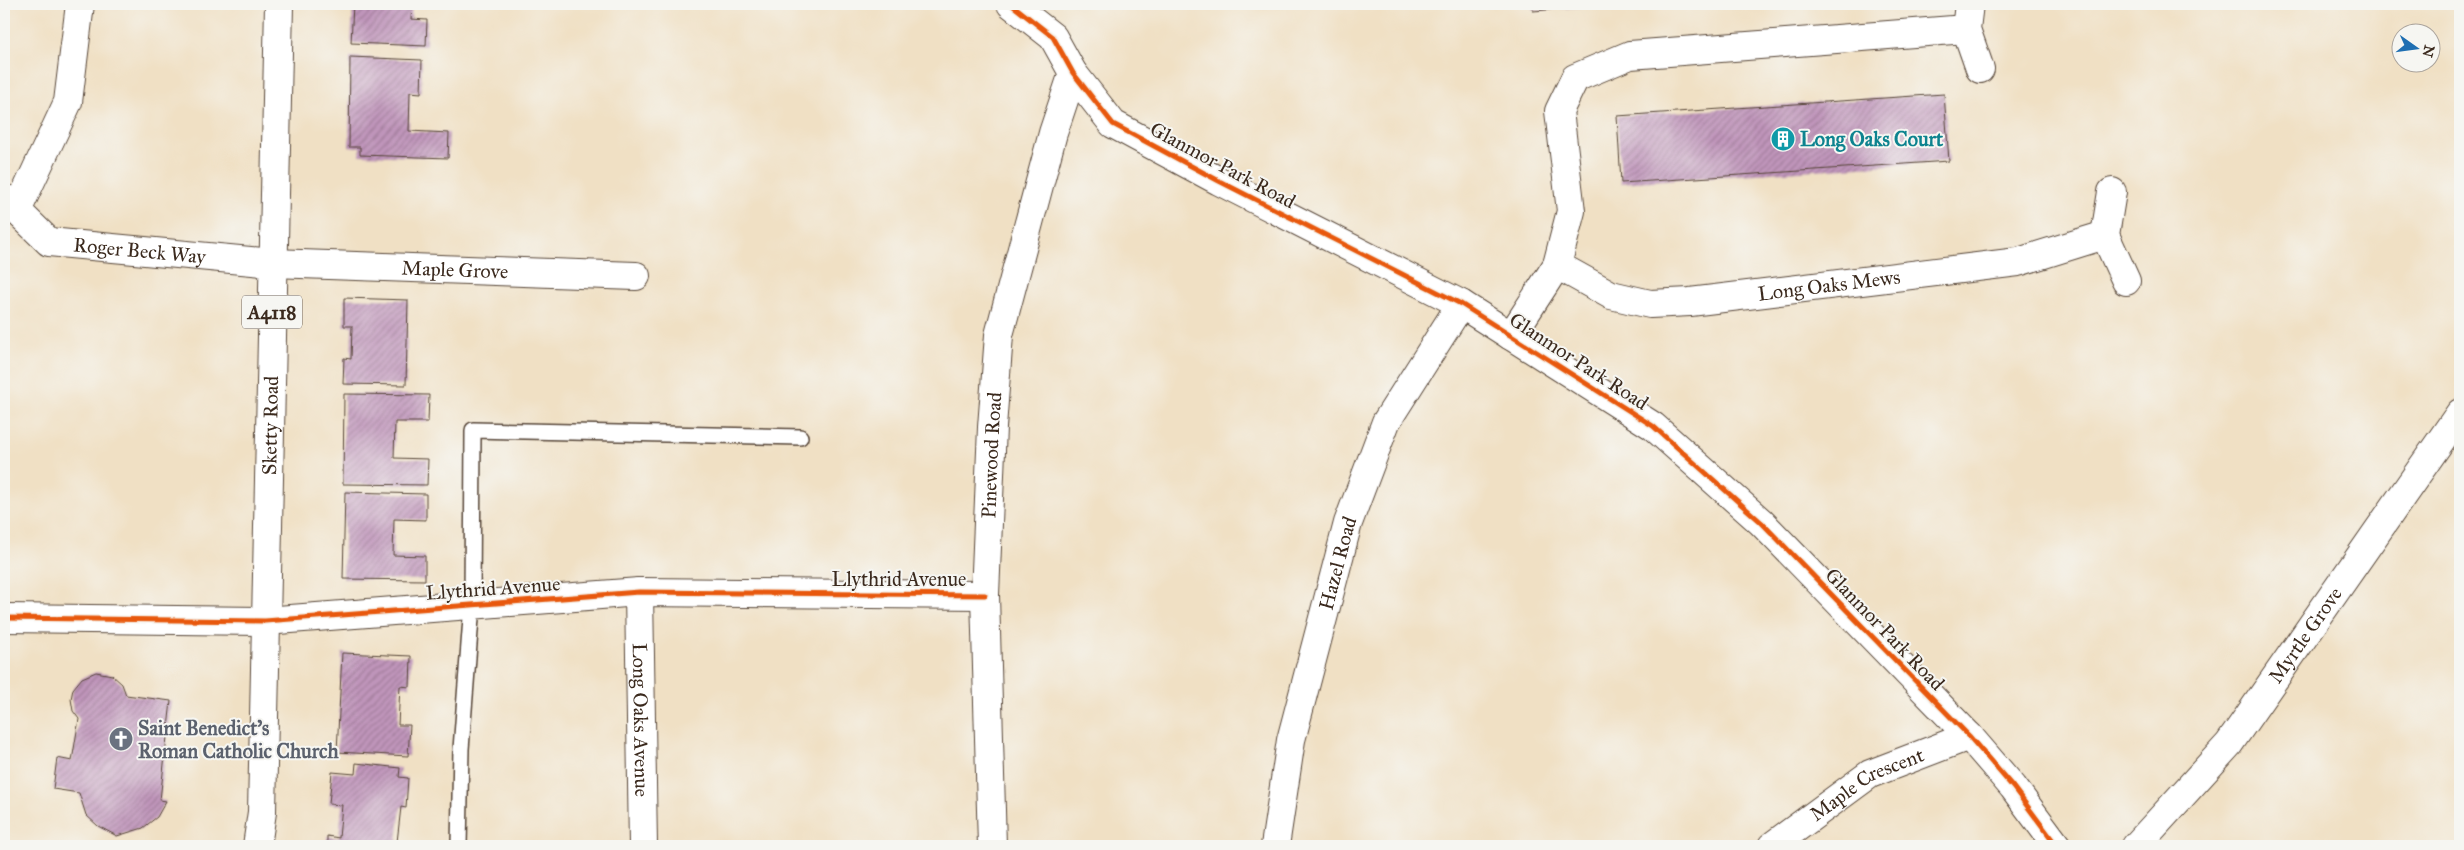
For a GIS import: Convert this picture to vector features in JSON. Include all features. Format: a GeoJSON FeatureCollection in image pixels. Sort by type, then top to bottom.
{"type":"FeatureCollection","features":[{"type":"Feature","properties":{"kind":"street","name":"Roger Beck Way"},"geometry":{"type":"LineString","coordinates":[[80,4],[68,102],[11,204],[49,242],[273,263]]}},
{"type":"Feature","properties":{"kind":"street","name":"Sketty Road"},"geometry":{"type":"LineString","coordinates":[[258,846],[262,812],[279,4]]}},
{"type":"Feature","properties":{"kind":"street","name":"Glanmor Park Road"},"geometry":{"type":"LineString","coordinates":[[1011,4],[1053,37],[1073,73],[1113,124],[1218,181],[1461,304],[1653,426],[1761,522],[1969,736],[2013,787],[2057,846]]}},
{"type":"Feature","properties":{"kind":"street"},"geometry":{"type":"LineString","coordinates":[[1511,336],[1558,265],[1571,211],[1559,111],[1575,78],[1630,55],[1967,16],[1980,69]]}},
{"type":"Feature","properties":{"kind":"street","name":"Pinewood Road"},"geometry":{"type":"LineString","coordinates":[[992,846],[985,595],[992,427],[999,334],[1053,133],[1073,73]]}},
{"type":"Feature","properties":{"kind":"street"},"geometry":{"type":"LineString","coordinates":[[2112,192],[2105,235],[2126,281]]}},
{"type":"Feature","properties":{"kind":"street","name":"Long Oaks Mews"},"geometry":{"type":"LineString","coordinates":[[1558,265],[1611,295],[1650,304],[1690,302],[2018,262],[2105,235]]}},
{"type":"Feature","properties":{"kind":"street","name":"Maple Grove"},"geometry":{"type":"LineString","coordinates":[[273,263],[636,276]]}},
{"type":"Feature","properties":{"kind":"street","name":"Hazel Road"},"geometry":{"type":"LineString","coordinates":[[1275,846],[1291,740],[1348,523],[1386,422],[1461,304]]}},
{"type":"Feature","properties":{"kind":"street","name":"Myrtle Grove"},"geometry":{"type":"LineString","coordinates":[[2136,846],[2229,744],[2460,413]]}},
{"type":"Feature","properties":{"kind":"street","name":"Llythrid Avenue"},"geometry":{"type":"LineString","coordinates":[[4,618],[265,621],[639,592],[985,595]]}},
{"type":"Feature","properties":{"kind":"street","name":"Long Oaks Avenue"},"geometry":{"type":"LineString","coordinates":[[639,592],[643,846]]}},
{"type":"Feature","properties":{"kind":"street","name":"Maple Crescent"},"geometry":{"type":"LineString","coordinates":[[1772,846],[1870,774],[1969,736]]}},
{"type":"Feature","properties":{"kind":"lane"},"geometry":{"type":"LineString","coordinates":[[459,846],[461,749],[472,605],[473,430],[800,437]]}},
{"type":"Feature","properties":{"kind":"building"},"geometry":{"type":"Polygon","coordinates":[[[353,4],[412,4],[411,19],[427,20],[426,46],[351,43],[353,4]]]}},
{"type":"Feature","properties":{"kind":"building"},"geometry":{"type":"Polygon","coordinates":[[[1532,4],[1609,4],[1609,5],[1533,11],[1532,4]]]}},
{"type":"Feature","properties":{"kind":"building"},"geometry":{"type":"Polygon","coordinates":[[[350,57],[422,60],[421,93],[410,92],[409,131],[449,133],[448,158],[360,155],[360,147],[349,147],[350,57]]]}},
{"type":"Feature","properties":{"kind":"building","name":"Long Oaks Court"},"geometry":{"type":"Polygon","coordinates":[[[1944,94],[1949,161],[1621,183],[1617,116],[1944,94]]]}},
{"type":"Feature","properties":{"kind":"building"},"geometry":{"type":"Polygon","coordinates":[[[344,298],[408,300],[406,385],[343,384],[344,358],[351,359],[352,326],[344,326],[344,298]]]}},
{"type":"Feature","properties":{"kind":"building"},"geometry":{"type":"Polygon","coordinates":[[[344,394],[429,395],[428,422],[395,422],[394,458],[428,459],[427,485],[343,484],[344,394]]]}},
{"type":"Feature","properties":{"kind":"building"},"geometry":{"type":"Polygon","coordinates":[[[345,492],[426,494],[426,520],[394,519],[393,555],[425,556],[425,580],[343,579],[345,492]]]}},
{"type":"Feature","properties":{"kind":"building"},"geometry":{"type":"Polygon","coordinates":[[[342,653],[411,656],[410,687],[400,686],[398,725],[410,725],[408,756],[337,752],[342,653]]]}},
{"type":"Feature","properties":{"kind":"building","name":"Saint Benedict's Roman Catholic Church"},"geometry":{"type":"Polygon","coordinates":[[[96,672],[112,675],[122,684],[126,695],[171,701],[160,800],[166,801],[157,817],[143,828],[117,836],[98,826],[86,815],[79,793],[53,789],[57,758],[72,761],[79,719],[73,711],[71,699],[73,689],[82,678],[96,672]]]}},
{"type":"Feature","properties":{"kind":"building"},"geometry":{"type":"Polygon","coordinates":[[[356,763],[400,768],[399,777],[408,778],[406,808],[401,807],[397,842],[404,843],[404,846],[327,846],[327,836],[339,838],[342,805],[329,804],[332,772],[355,774],[356,763]]]}},
{"type":"Feature","properties":{"kind":"cycle path"},"geometry":{"type":"LineString","coordinates":[[1011,4],[1053,37],[1073,73],[1113,124],[1219,181],[1461,304],[1653,426],[1761,522],[1969,736],[2013,787],[2057,846]]}},
{"type":"Feature","properties":{"kind":"cycle path"},"geometry":{"type":"LineString","coordinates":[[4,618],[265,621],[639,592],[985,595]]}},
{"type":"Feature","properties":{"kind":"place","name":"Long Oaks Court"},"geometry":{"type":"Point","coordinates":[1783,139]}},
{"type":"Feature","properties":{"kind":"place","name":"Saint Benedict's Roman Catholic Church"},"geometry":{"type":"Point","coordinates":[121,739]}}]}
